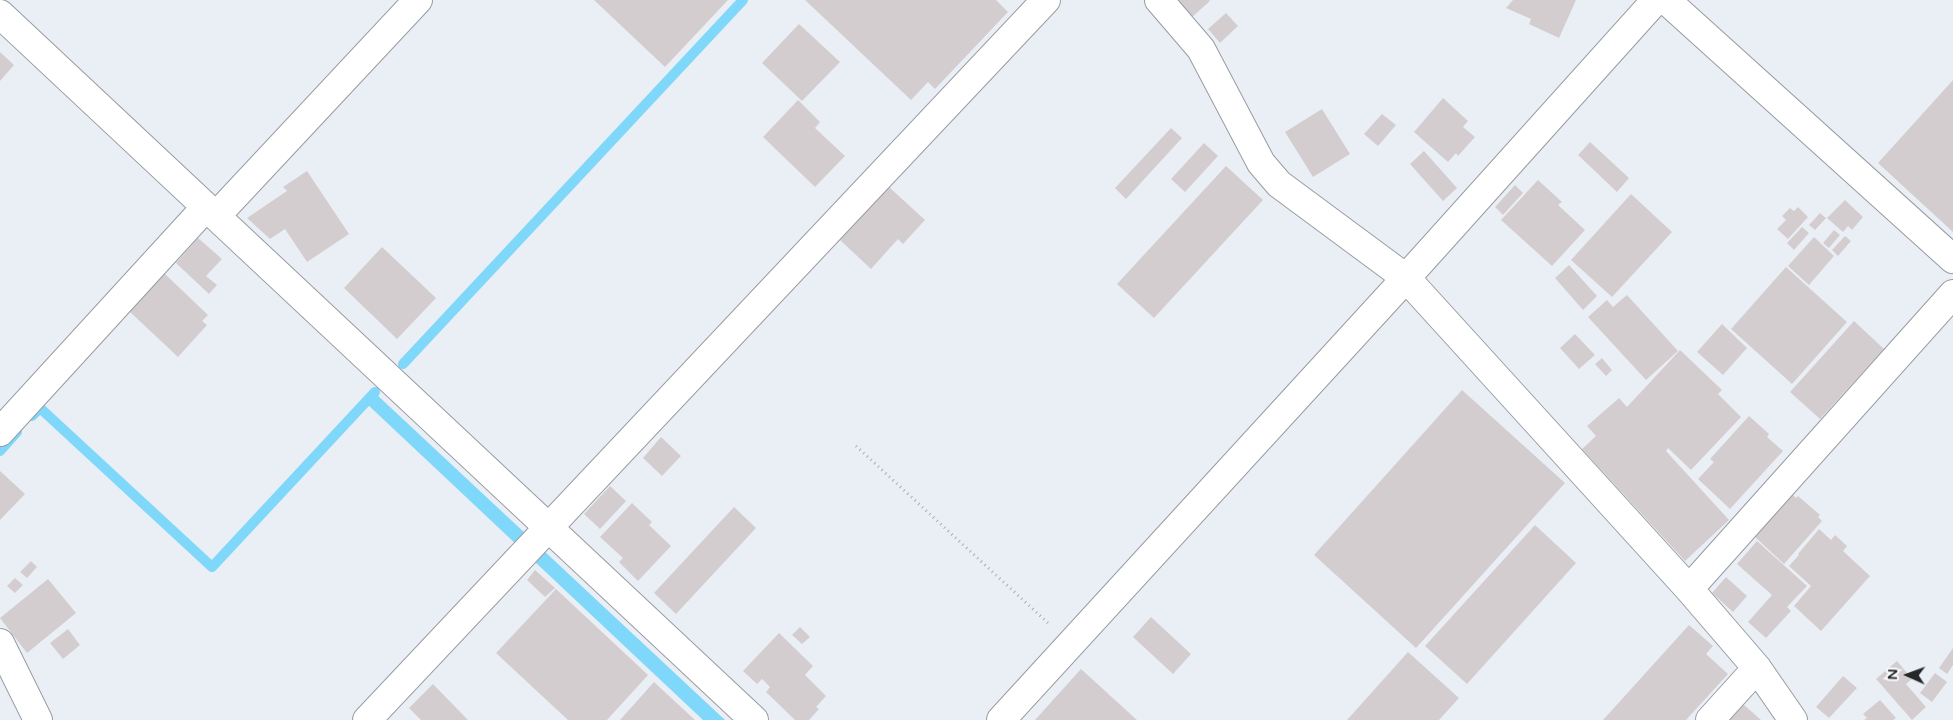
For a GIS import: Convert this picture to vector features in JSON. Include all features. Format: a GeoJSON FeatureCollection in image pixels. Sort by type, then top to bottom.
{"type":"FeatureCollection","features":[{"type":"Feature","properties":{"kind":"street"},"geometry":{"type":"LineString","coordinates":[[0,432],[211,211],[418,0]]}},
{"type":"Feature","properties":{"kind":"street"},"geometry":{"type":"LineString","coordinates":[[367,720],[1046,0]]}},
{"type":"Feature","properties":{"kind":"street"},"geometry":{"type":"LineString","coordinates":[[1159,0],[1201,49],[1261,163],[1278,184],[1406,278],[1689,589],[1757,668],[1793,720]]}},
{"type":"Feature","properties":{"kind":"street"},"geometry":{"type":"LineString","coordinates":[[1001,720],[1406,278],[1656,0]]}},
{"type":"Feature","properties":{"kind":"street"},"geometry":{"type":"LineString","coordinates":[[1666,0],[1953,259]]}},
{"type":"Feature","properties":{"kind":"street"},"geometry":{"type":"LineString","coordinates":[[0,14],[211,211],[536,541],[754,720]]}},
{"type":"Feature","properties":{"kind":"street"},"geometry":{"type":"LineString","coordinates":[[1689,589],[1953,294]]}},
{"type":"Feature","properties":{"kind":"street"},"geometry":{"type":"LineString","coordinates":[[0,643],[38,720]]}},
{"type":"Feature","properties":{"kind":"street"},"geometry":{"type":"LineString","coordinates":[[1710,720],[1757,668]]}},
{"type":"Feature","properties":{"kind":"path"},"geometry":{"type":"LineString","coordinates":[[856,446],[1071,644]]}},
{"type":"Feature","properties":{"kind":"water"},"geometry":{"type":"Polygon","coordinates":[[[375,393],[725,720],[703,720],[366,403],[375,393]]]}},
{"type":"Feature","properties":{"kind":"building"},"geometry":{"type":"Polygon","coordinates":[[[594,0],[728,0],[665,67],[594,0]]]}},
{"type":"Feature","properties":{"kind":"building"},"geometry":{"type":"Polygon","coordinates":[[[805,0],[996,0],[1008,12],[935,89],[928,82],[911,100],[805,0]]]}},
{"type":"Feature","properties":{"kind":"building"},"geometry":{"type":"Polygon","coordinates":[[[1176,0],[1209,0],[1210,1],[1191,18],[1176,0]]]}},
{"type":"Feature","properties":{"kind":"building"},"geometry":{"type":"Polygon","coordinates":[[[1513,0],[1576,0],[1559,38],[1529,24],[1531,19],[1506,8],[1513,0]]]}},
{"type":"Feature","properties":{"kind":"building"},"geometry":{"type":"Polygon","coordinates":[[[1226,13],[1238,26],[1220,43],[1208,29],[1226,13]]]}},
{"type":"Feature","properties":{"kind":"building"},"geometry":{"type":"Polygon","coordinates":[[[799,24],[840,62],[802,101],[762,63],[799,24]]]}},
{"type":"Feature","properties":{"kind":"building"},"geometry":{"type":"Polygon","coordinates":[[[0,52],[14,65],[0,81],[0,52]]]}},
{"type":"Feature","properties":{"kind":"building"},"geometry":{"type":"Polygon","coordinates":[[[1953,80],[1953,232],[1878,163],[1953,80]]]}},
{"type":"Feature","properties":{"kind":"building"},"geometry":{"type":"Polygon","coordinates":[[[1443,98],[1468,121],[1463,127],[1475,137],[1458,156],[1456,153],[1448,162],[1414,132],[1443,98]]]}},
{"type":"Feature","properties":{"kind":"building"},"geometry":{"type":"Polygon","coordinates":[[[798,100],[820,122],[815,128],[845,156],[815,187],[763,137],[798,100]]]}},
{"type":"Feature","properties":{"kind":"building"},"geometry":{"type":"Polygon","coordinates":[[[1322,109],[1350,154],[1313,177],[1285,132],[1322,109]]]}},
{"type":"Feature","properties":{"kind":"building"},"geometry":{"type":"Polygon","coordinates":[[[1382,114],[1396,125],[1378,146],[1364,134],[1382,114]]]}},
{"type":"Feature","properties":{"kind":"building"},"geometry":{"type":"Polygon","coordinates":[[[1171,128],[1182,138],[1126,199],[1115,188],[1171,128]]]}},
{"type":"Feature","properties":{"kind":"building"},"geometry":{"type":"Polygon","coordinates":[[[1590,142],[1629,178],[1617,192],[1578,155],[1590,142]]]}},
{"type":"Feature","properties":{"kind":"building"},"geometry":{"type":"Polygon","coordinates":[[[1204,143],[1218,156],[1185,192],[1171,179],[1204,143]]]}},
{"type":"Feature","properties":{"kind":"building"},"geometry":{"type":"Polygon","coordinates":[[[1424,151],[1457,188],[1443,201],[1410,164],[1424,151]]]}},
{"type":"Feature","properties":{"kind":"building"},"geometry":{"type":"Polygon","coordinates":[[[1226,166],[1263,200],[1154,318],[1117,284],[1226,166]]]}},
{"type":"Feature","properties":{"kind":"building"},"geometry":{"type":"Polygon","coordinates":[[[307,171],[349,234],[307,262],[285,229],[270,239],[247,218],[287,191],[283,187],[307,171]]]}},
{"type":"Feature","properties":{"kind":"building"},"geometry":{"type":"Polygon","coordinates":[[[1538,180],[1562,202],[1558,205],[1585,230],[1552,266],[1501,220],[1538,180]]]}},
{"type":"Feature","properties":{"kind":"building"},"geometry":{"type":"Polygon","coordinates":[[[1515,185],[1523,193],[1503,215],[1495,207],[1515,185]]]}},
{"type":"Feature","properties":{"kind":"building"},"geometry":{"type":"Polygon","coordinates":[[[889,187],[925,220],[903,244],[898,239],[871,269],[840,240],[889,187]]]}},
{"type":"Feature","properties":{"kind":"building"},"geometry":{"type":"Polygon","coordinates":[[[1631,194],[1672,232],[1612,297],[1571,260],[1631,194]]]}},
{"type":"Feature","properties":{"kind":"building"},"geometry":{"type":"Polygon","coordinates":[[[1845,200],[1863,217],[1852,230],[1848,226],[1843,232],[1827,218],[1845,200]]]}},
{"type":"Feature","properties":{"kind":"building"},"geometry":{"type":"Polygon","coordinates":[[[1798,207],[1808,217],[1788,239],[1777,229],[1786,220],[1782,216],[1790,208],[1794,211],[1798,207]]]}},
{"type":"Feature","properties":{"kind":"building"},"geometry":{"type":"Polygon","coordinates":[[[1820,213],[1826,218],[1815,230],[1809,225],[1820,213]]]}},
{"type":"Feature","properties":{"kind":"building"},"geometry":{"type":"Polygon","coordinates":[[[1802,227],[1809,233],[1794,250],[1787,243],[1802,227]]]}},
{"type":"Feature","properties":{"kind":"building"},"geometry":{"type":"Polygon","coordinates":[[[1834,230],[1840,235],[1829,248],[1823,243],[1834,230]]]}},
{"type":"Feature","properties":{"kind":"building"},"geometry":{"type":"Polygon","coordinates":[[[1845,236],[1851,241],[1838,256],[1832,250],[1845,236]]]}},
{"type":"Feature","properties":{"kind":"building"},"geometry":{"type":"Polygon","coordinates":[[[1814,237],[1834,256],[1809,285],[1788,266],[1814,237]]]}},
{"type":"Feature","properties":{"kind":"building"},"geometry":{"type":"Polygon","coordinates":[[[198,238],[222,259],[206,276],[217,285],[209,294],[176,263],[198,238]]]}},
{"type":"Feature","properties":{"kind":"building"},"geometry":{"type":"Polygon","coordinates":[[[382,247],[436,298],[397,339],[344,288],[382,247]]]}},
{"type":"Feature","properties":{"kind":"building"},"geometry":{"type":"Polygon","coordinates":[[[1569,265],[1597,296],[1583,310],[1555,278],[1569,265]]]}},
{"type":"Feature","properties":{"kind":"building"},"geometry":{"type":"Polygon","coordinates":[[[1786,267],[1847,322],[1792,384],[1731,329],[1786,267]]]}},
{"type":"Feature","properties":{"kind":"building"},"geometry":{"type":"Polygon","coordinates":[[[164,273],[208,315],[202,321],[207,325],[178,357],[129,311],[164,273]]]}},
{"type":"Feature","properties":{"kind":"building"},"geometry":{"type":"Polygon","coordinates":[[[1627,295],[1678,351],[1646,380],[1588,317],[1607,300],[1613,307],[1627,295]]]}},
{"type":"Feature","properties":{"kind":"building"},"geometry":{"type":"Polygon","coordinates":[[[1854,321],[1884,349],[1820,419],[1790,392],[1854,321]]]}},
{"type":"Feature","properties":{"kind":"building"},"geometry":{"type":"Polygon","coordinates":[[[1722,324],[1747,348],[1723,375],[1697,352],[1722,324]]]}},
{"type":"Feature","properties":{"kind":"building"},"geometry":{"type":"Polygon","coordinates":[[[1575,334],[1595,355],[1579,369],[1560,348],[1575,334]]]}},
{"type":"Feature","properties":{"kind":"building"},"geometry":{"type":"Polygon","coordinates":[[[1680,350],[1722,390],[1718,394],[1741,417],[1691,470],[1668,448],[1666,451],[1729,520],[1685,561],[1582,449],[1596,436],[1587,426],[1619,398],[1627,407],[1680,350]]]}},
{"type":"Feature","properties":{"kind":"building"},"geometry":{"type":"Polygon","coordinates":[[[1602,358],[1612,370],[1606,376],[1595,364],[1602,358]]]}},
{"type":"Feature","properties":{"kind":"building"},"geometry":{"type":"Polygon","coordinates":[[[1462,390],[1565,483],[1416,648],[1314,555],[1462,390]]]}},
{"type":"Feature","properties":{"kind":"building"},"geometry":{"type":"Polygon","coordinates":[[[1749,416],[1769,434],[1767,437],[1783,451],[1730,509],[1698,479],[1714,462],[1710,459],[1749,416]]]}},
{"type":"Feature","properties":{"kind":"building"},"geometry":{"type":"Polygon","coordinates":[[[661,437],[681,456],[662,476],[643,458],[661,437]]]}},
{"type":"Feature","properties":{"kind":"building"},"geometry":{"type":"Polygon","coordinates":[[[0,471],[25,494],[0,520],[0,471]]]}},
{"type":"Feature","properties":{"kind":"building"},"geometry":{"type":"Polygon","coordinates":[[[610,486],[626,501],[600,529],[584,514],[610,486]]]}},
{"type":"Feature","properties":{"kind":"building"},"geometry":{"type":"Polygon","coordinates":[[[1792,494],[1796,498],[1798,496],[1820,515],[1818,517],[1822,521],[1784,564],[1754,536],[1792,494]]]}},
{"type":"Feature","properties":{"kind":"building"},"geometry":{"type":"Polygon","coordinates":[[[632,503],[652,522],[649,525],[671,546],[638,581],[619,562],[623,558],[600,537],[632,503]]]}},
{"type":"Feature","properties":{"kind":"building"},"geometry":{"type":"Polygon","coordinates":[[[734,507],[756,528],[676,614],[654,593],[734,507]]]}},
{"type":"Feature","properties":{"kind":"building"},"geometry":{"type":"Polygon","coordinates":[[[1535,525],[1576,563],[1467,684],[1425,646],[1535,525]]]}},
{"type":"Feature","properties":{"kind":"building"},"geometry":{"type":"Polygon","coordinates":[[[1819,529],[1831,540],[1835,535],[1847,546],[1843,551],[1870,576],[1821,631],[1794,606],[1811,586],[1789,566],[1819,529]]]}},
{"type":"Feature","properties":{"kind":"building"},"geometry":{"type":"Polygon","coordinates":[[[1757,541],[1807,586],[1787,607],[1791,611],[1766,638],[1748,622],[1772,595],[1737,564],[1757,541]]]}},
{"type":"Feature","properties":{"kind":"building"},"geometry":{"type":"Polygon","coordinates":[[[31,561],[37,567],[27,578],[20,572],[31,561]]]}},
{"type":"Feature","properties":{"kind":"building"},"geometry":{"type":"Polygon","coordinates":[[[535,570],[555,588],[545,597],[527,580],[535,570]]]}},
{"type":"Feature","properties":{"kind":"building"},"geometry":{"type":"Polygon","coordinates":[[[1726,577],[1747,596],[1733,612],[1712,593],[1726,577]]]}},
{"type":"Feature","properties":{"kind":"building"},"geometry":{"type":"Polygon","coordinates":[[[15,578],[23,585],[15,593],[7,586],[15,578]]]}},
{"type":"Feature","properties":{"kind":"building"},"geometry":{"type":"Polygon","coordinates":[[[48,579],[76,613],[27,653],[0,618],[48,579]]]}},
{"type":"Feature","properties":{"kind":"building"},"geometry":{"type":"Polygon","coordinates":[[[556,589],[648,675],[607,720],[568,720],[496,653],[556,589]]]}},
{"type":"Feature","properties":{"kind":"building"},"geometry":{"type":"Polygon","coordinates":[[[1151,617],[1191,654],[1173,674],[1133,637],[1151,617]]]}},
{"type":"Feature","properties":{"kind":"building"},"geometry":{"type":"Polygon","coordinates":[[[1689,625],[1713,646],[1706,654],[1728,674],[1686,720],[1603,720],[1689,625]]]}},
{"type":"Feature","properties":{"kind":"building"},"geometry":{"type":"Polygon","coordinates":[[[800,627],[810,637],[802,644],[792,635],[800,627]]]}},
{"type":"Feature","properties":{"kind":"building"},"geometry":{"type":"Polygon","coordinates":[[[68,629],[80,645],[63,659],[50,643],[68,629]]]}},
{"type":"Feature","properties":{"kind":"building"},"geometry":{"type":"Polygon","coordinates":[[[779,633],[813,666],[805,675],[826,696],[816,707],[819,709],[809,720],[795,720],[766,692],[770,687],[762,679],[757,684],[743,671],[779,633]]]}},
{"type":"Feature","properties":{"kind":"building"},"geometry":{"type":"Polygon","coordinates":[[[1953,648],[1953,665],[1947,674],[1939,668],[1953,648]]]}},
{"type":"Feature","properties":{"kind":"building"},"geometry":{"type":"Polygon","coordinates":[[[1408,652],[1459,698],[1439,720],[1347,720],[1408,652]]]}},
{"type":"Feature","properties":{"kind":"building"},"geometry":{"type":"Polygon","coordinates":[[[1897,661],[1912,679],[1906,684],[1926,707],[1912,720],[1876,679],[1897,661]]]}},
{"type":"Feature","properties":{"kind":"building"},"geometry":{"type":"Polygon","coordinates":[[[1081,669],[1137,720],[1035,720],[1081,669]]]}},
{"type":"Feature","properties":{"kind":"building"},"geometry":{"type":"Polygon","coordinates":[[[1935,673],[1947,682],[1932,702],[1920,693],[1935,673]]]}},
{"type":"Feature","properties":{"kind":"building"},"geometry":{"type":"Polygon","coordinates":[[[1843,676],[1857,688],[1829,718],[1816,707],[1843,676]]]}},
{"type":"Feature","properties":{"kind":"building"},"geometry":{"type":"Polygon","coordinates":[[[654,682],[695,720],[620,720],[654,682]]]}},
{"type":"Feature","properties":{"kind":"building"},"geometry":{"type":"Polygon","coordinates":[[[433,684],[468,720],[421,720],[409,708],[433,684]]]}},
{"type":"Feature","properties":{"kind":"building"},"geometry":{"type":"Polygon","coordinates":[[[1880,700],[1896,718],[1893,720],[1864,720],[1867,718],[1863,714],[1880,700]]]}},
{"type":"Feature","properties":{"kind":"building"},"geometry":{"type":"Polygon","coordinates":[[[1743,704],[1761,720],[1729,720],[1743,704]]]}},
{"type":"Feature","properties":{"kind":"waterway"},"geometry":{"type":"LineString","coordinates":[[403,364],[743,0]]}},
{"type":"Feature","properties":{"kind":"waterway"},"geometry":{"type":"LineString","coordinates":[[32,416],[40,408],[212,567],[375,392]]}},
{"type":"Feature","properties":{"kind":"waterway"},"geometry":{"type":"LineString","coordinates":[[0,451],[17,432]]}}]}
